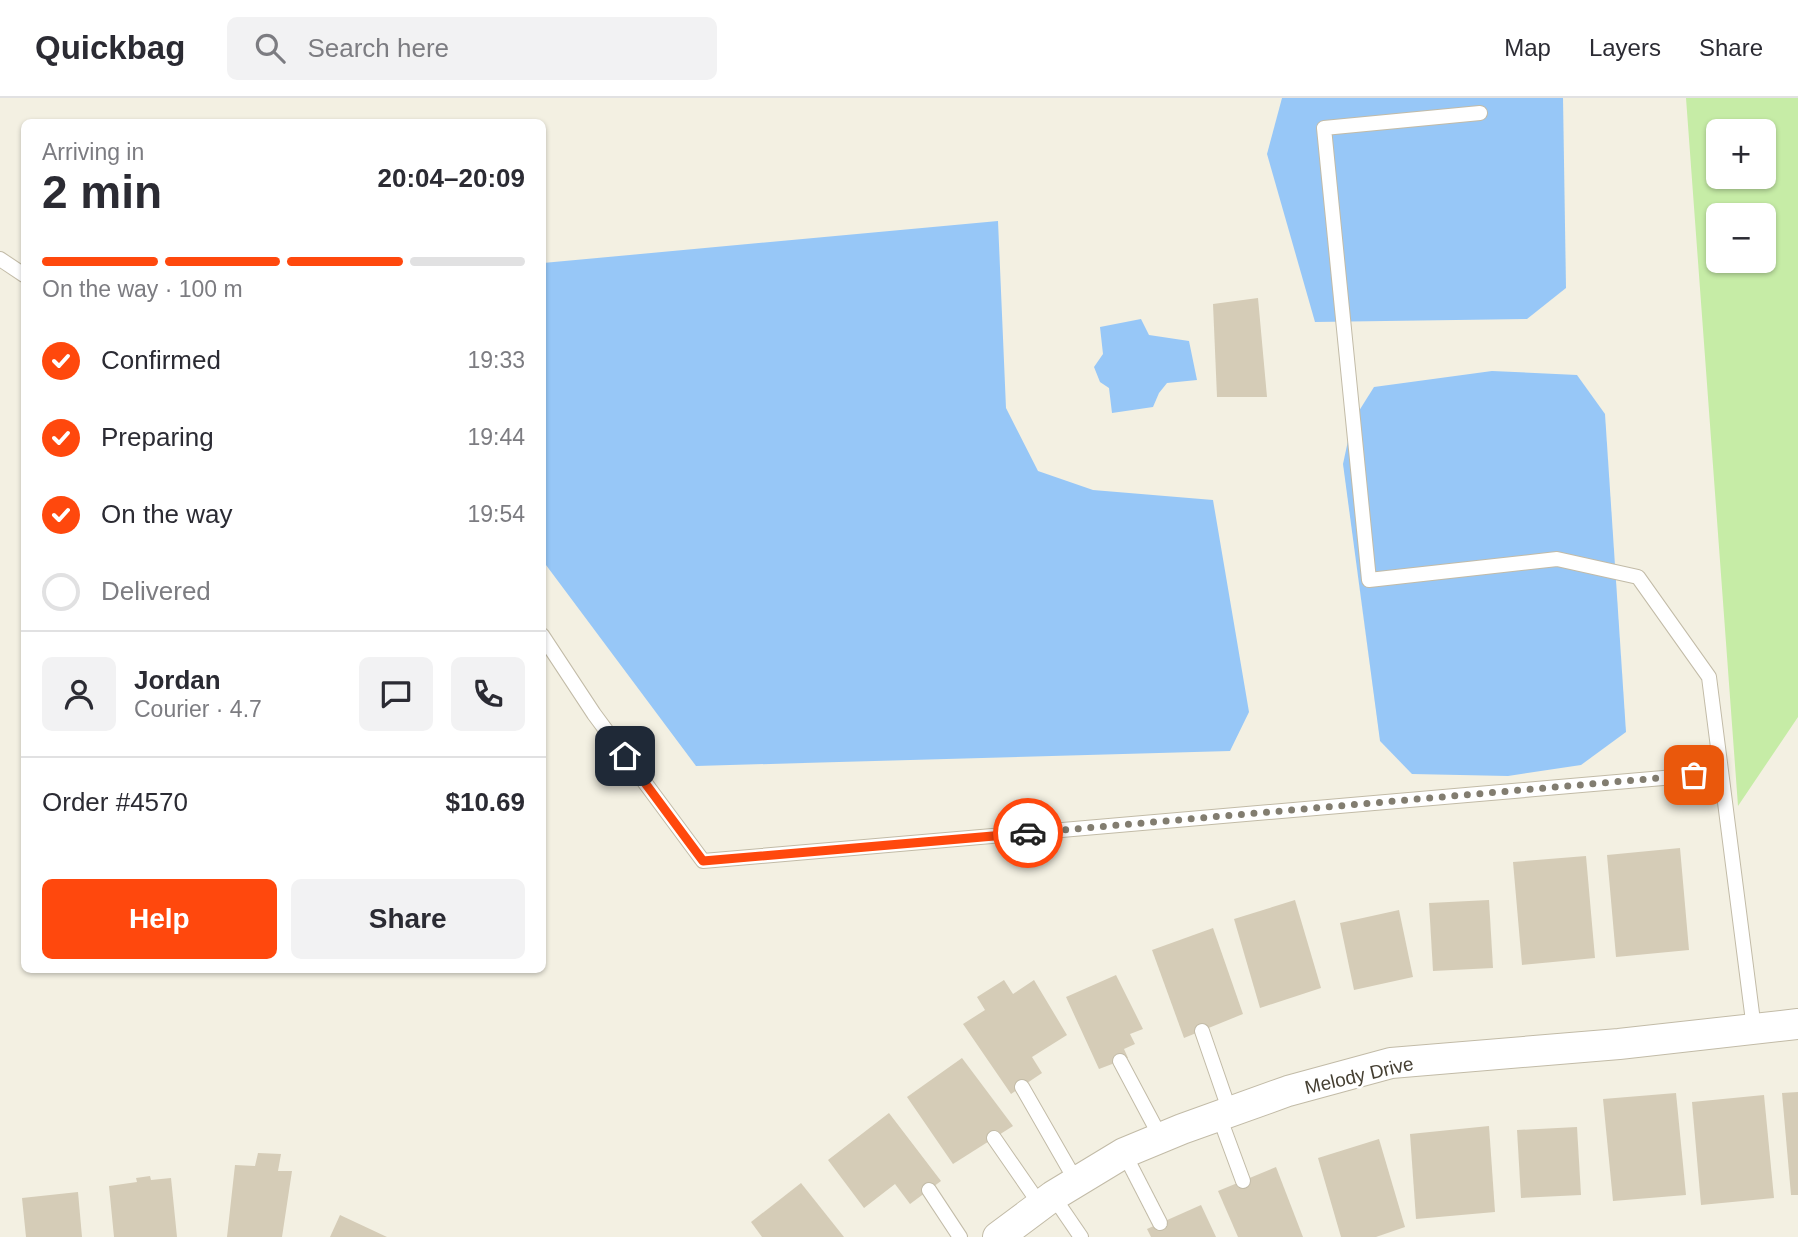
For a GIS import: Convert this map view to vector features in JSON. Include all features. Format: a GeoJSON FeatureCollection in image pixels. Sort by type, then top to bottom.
{"type":"FeatureCollection","features":[{"type":"Feature","properties":{"kind":"street","name":"Melody Drive"},"geometry":{"type":"LineString","coordinates":[[998,1237],[1056,1194],[1124,1153],[1288,1091],[1391,1063],[1798,1024]]}},
{"type":"Feature","properties":{"kind":"lane"},"geometry":{"type":"LineString","coordinates":[[1480,113],[1324,128],[1369,580],[1557,559],[1638,577],[1709,677],[1754,1029]]}},
{"type":"Feature","properties":{"kind":"lane"},"geometry":{"type":"LineString","coordinates":[[0,259],[21,273]]}},
{"type":"Feature","properties":{"kind":"lane"},"geometry":{"type":"LineString","coordinates":[[546,641],[594,714],[703,861],[1721,773]]}},
{"type":"Feature","properties":{"kind":"lane"},"geometry":{"type":"LineString","coordinates":[[1202,1031],[1242,1181]]}},
{"type":"Feature","properties":{"kind":"lane"},"geometry":{"type":"LineString","coordinates":[[1120,1061],[1161,1138]]}},
{"type":"Feature","properties":{"kind":"lane"},"geometry":{"type":"LineString","coordinates":[[1022,1087],[1056,1194],[1081,1237]]}},
{"type":"Feature","properties":{"kind":"lane"},"geometry":{"type":"LineString","coordinates":[[994,1138],[1056,1194]]}},
{"type":"Feature","properties":{"kind":"lane"},"geometry":{"type":"LineString","coordinates":[[1124,1153],[1160,1223]]}},
{"type":"Feature","properties":{"kind":"lane"},"geometry":{"type":"LineString","coordinates":[[929,1190],[960,1237]]}},
{"type":"Feature","properties":{"kind":"green space"},"geometry":{"type":"Polygon","coordinates":[[[1686,98],[1798,98],[1798,717],[1738,806],[1686,98]]]}},
{"type":"Feature","properties":{"kind":"water"},"geometry":{"type":"Polygon","coordinates":[[[1282,98],[1563,98],[1566,288],[1527,319],[1315,322],[1267,154],[1282,98]]]}},
{"type":"Feature","properties":{"kind":"water"},"geometry":{"type":"Polygon","coordinates":[[[998,221],[1006,408],[1038,471],[1093,490],[1213,500],[1249,712],[1230,751],[696,766],[546,565],[546,263],[998,221]]]}},
{"type":"Feature","properties":{"kind":"water"},"geometry":{"type":"Polygon","coordinates":[[[1141,319],[1149,335],[1189,341],[1197,380],[1167,383],[1153,407],[1112,413],[1109,388],[1100,382],[1094,367],[1103,354],[1100,327],[1141,319]]]}},
{"type":"Feature","properties":{"kind":"water"},"geometry":{"type":"Polygon","coordinates":[[[1492,371],[1577,375],[1605,414],[1626,732],[1581,765],[1508,776],[1412,774],[1380,741],[1343,464],[1352,422],[1374,387],[1492,371]]]}},
{"type":"Feature","properties":{"kind":"building"},"geometry":{"type":"Polygon","coordinates":[[[1258,298],[1267,397],[1217,397],[1213,304],[1258,298]]]}},
{"type":"Feature","properties":{"kind":"building"},"geometry":{"type":"Polygon","coordinates":[[[1680,848],[1689,950],[1616,957],[1607,855],[1680,848]]]}},
{"type":"Feature","properties":{"kind":"building"},"geometry":{"type":"Polygon","coordinates":[[[1586,856],[1595,958],[1522,965],[1513,862],[1586,856]]]}},
{"type":"Feature","properties":{"kind":"building"},"geometry":{"type":"Polygon","coordinates":[[[1295,900],[1321,988],[1260,1008],[1234,919],[1295,900]]]}},
{"type":"Feature","properties":{"kind":"building"},"geometry":{"type":"Polygon","coordinates":[[[1489,900],[1493,968],[1433,971],[1429,903],[1489,900]]]}},
{"type":"Feature","properties":{"kind":"building"},"geometry":{"type":"Polygon","coordinates":[[[1399,910],[1413,977],[1354,990],[1340,923],[1399,910]]]}},
{"type":"Feature","properties":{"kind":"building"},"geometry":{"type":"Polygon","coordinates":[[[1213,928],[1243,1014],[1184,1038],[1152,950],[1213,928]]]}},
{"type":"Feature","properties":{"kind":"building"},"geometry":{"type":"Polygon","coordinates":[[[1116,975],[1143,1029],[1130,1034],[1135,1044],[1124,1049],[1128,1058],[1099,1069],[1066,997],[1116,975]]]}},
{"type":"Feature","properties":{"kind":"building"},"geometry":{"type":"Polygon","coordinates":[[[1004,980],[1013,994],[1034,980],[1067,1035],[1032,1057],[1042,1073],[1011,1094],[963,1024],[985,1010],[977,997],[1004,980]]]}},
{"type":"Feature","properties":{"kind":"building"},"geometry":{"type":"Polygon","coordinates":[[[962,1058],[1013,1126],[953,1164],[907,1097],[962,1058]]]}},
{"type":"Feature","properties":{"kind":"building"},"geometry":{"type":"Polygon","coordinates":[[[1798,1092],[1798,1195],[1791,1195],[1782,1093],[1798,1092]]]}},
{"type":"Feature","properties":{"kind":"building"},"geometry":{"type":"Polygon","coordinates":[[[1676,1093],[1686,1195],[1613,1201],[1603,1099],[1676,1093]]]}},
{"type":"Feature","properties":{"kind":"building"},"geometry":{"type":"Polygon","coordinates":[[[1764,1095],[1774,1198],[1701,1205],[1692,1102],[1764,1095]]]}},
{"type":"Feature","properties":{"kind":"building"},"geometry":{"type":"Polygon","coordinates":[[[889,1113],[941,1181],[910,1204],[895,1184],[864,1208],[828,1160],[889,1113]]]}},
{"type":"Feature","properties":{"kind":"building"},"geometry":{"type":"Polygon","coordinates":[[[1489,1126],[1495,1212],[1416,1219],[1410,1134],[1489,1126]]]}},
{"type":"Feature","properties":{"kind":"building"},"geometry":{"type":"Polygon","coordinates":[[[1577,1127],[1581,1195],[1521,1198],[1517,1130],[1577,1127]]]}},
{"type":"Feature","properties":{"kind":"building"},"geometry":{"type":"Polygon","coordinates":[[[1379,1139],[1405,1227],[1376,1237],[1341,1237],[1318,1158],[1379,1139]]]}},
{"type":"Feature","properties":{"kind":"building"},"geometry":{"type":"Polygon","coordinates":[[[258,1153],[281,1154],[278,1171],[292,1171],[282,1237],[227,1237],[235,1165],[255,1166],[258,1153]]]}},
{"type":"Feature","properties":{"kind":"building"},"geometry":{"type":"Polygon","coordinates":[[[1276,1167],[1303,1237],[1238,1237],[1218,1191],[1276,1167]]]}},
{"type":"Feature","properties":{"kind":"building"},"geometry":{"type":"Polygon","coordinates":[[[150,1176],[151,1180],[171,1178],[177,1237],[114,1237],[109,1186],[137,1182],[136,1178],[150,1176]]]}},
{"type":"Feature","properties":{"kind":"building"},"geometry":{"type":"Polygon","coordinates":[[[801,1183],[844,1237],[762,1237],[751,1222],[801,1183]]]}},
{"type":"Feature","properties":{"kind":"building"},"geometry":{"type":"Polygon","coordinates":[[[78,1192],[82,1237],[26,1237],[22,1198],[78,1192]]]}},
{"type":"Feature","properties":{"kind":"building"},"geometry":{"type":"Polygon","coordinates":[[[1201,1205],[1216,1237],[1151,1237],[1147,1229],[1201,1205]]]}},
{"type":"Feature","properties":{"kind":"building"},"geometry":{"type":"Polygon","coordinates":[[[340,1215],[387,1237],[330,1237],[340,1215]]]}},
{"type":"Feature","properties":{"kind":"way so far"},"geometry":{"type":"LineString","coordinates":[[1028,833],[1694,775]]}},
{"type":"Feature","properties":{"kind":"route"},"geometry":{"type":"LineString","coordinates":[[625,756],[703,861],[1028,833]]}}]}
